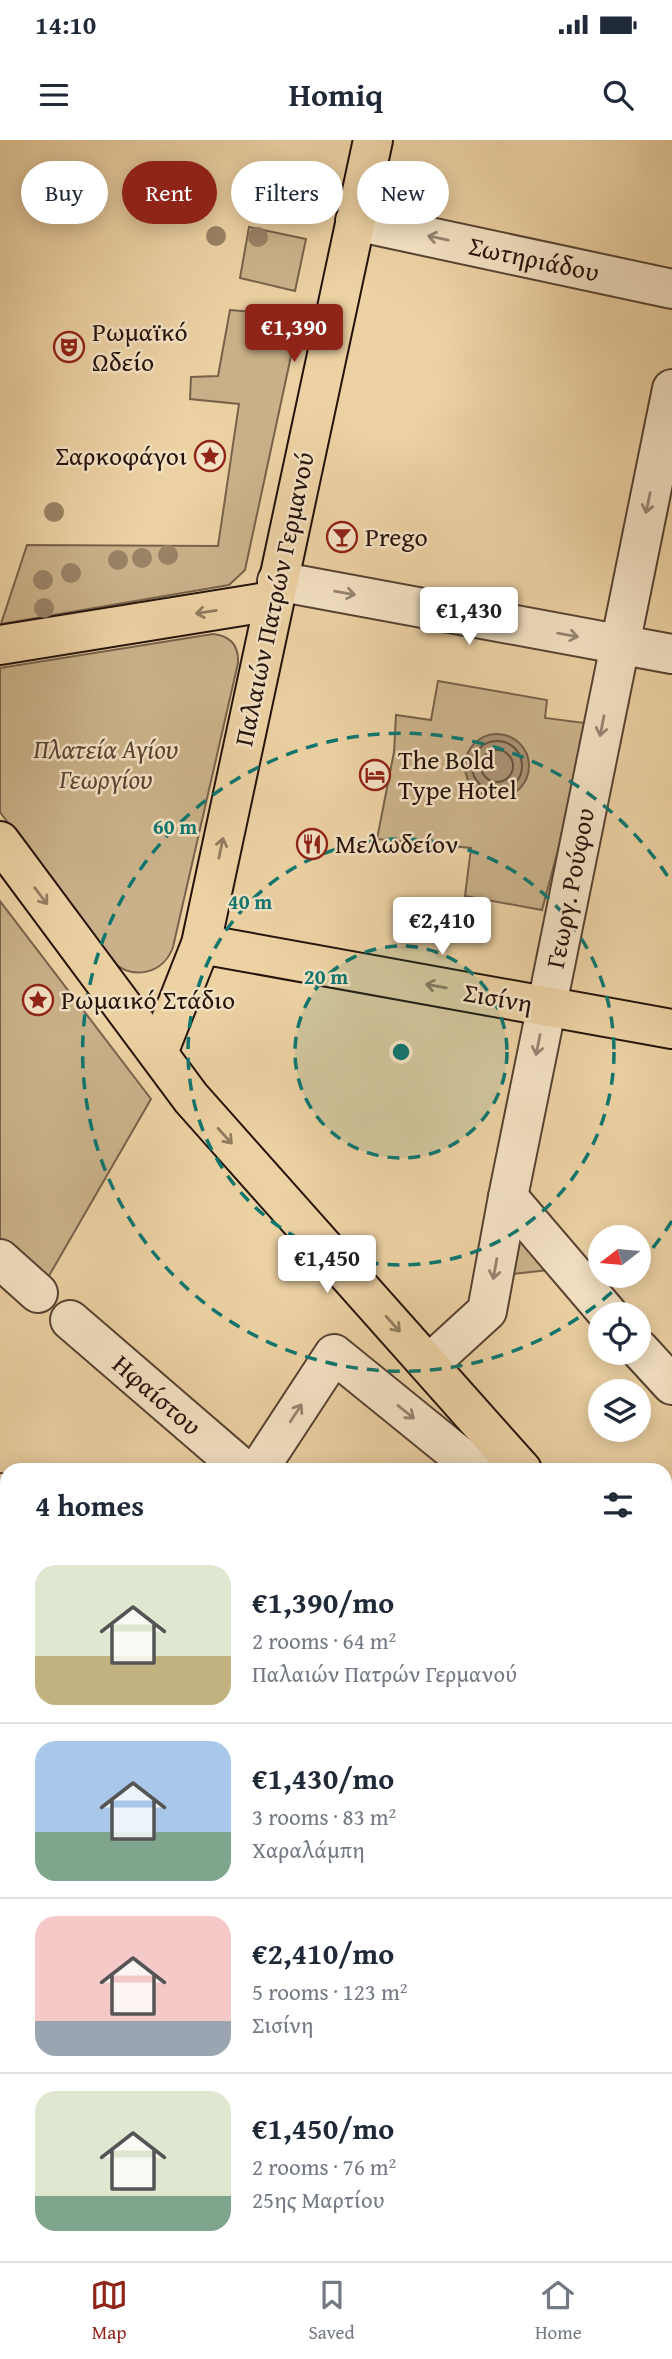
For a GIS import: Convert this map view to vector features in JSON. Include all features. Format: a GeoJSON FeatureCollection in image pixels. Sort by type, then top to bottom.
{"type":"FeatureCollection","features":[{"type":"Feature","properties":{"kind":"main road","name":"Παλαιών Πατρών Γερμανού"},"geometry":{"type":"LineString","coordinates":[[158,1054],[201,944],[373,140]]}},
{"type":"Feature","properties":{"kind":"main road"},"geometry":{"type":"LineString","coordinates":[[0,646],[275,591]]}},
{"type":"Feature","properties":{"kind":"main road"},"geometry":{"type":"LineString","coordinates":[[0,841],[191,1098],[516,1463]]}},
{"type":"Feature","properties":{"kind":"main road","name":"Σισίνη"},"geometry":{"type":"LineString","coordinates":[[201,944],[672,1029]]}},
{"type":"Feature","properties":{"kind":"street","name":"Σωτηριάδου"},"geometry":{"type":"LineString","coordinates":[[355,221],[672,289]]}},
{"type":"Feature","properties":{"kind":"street","name":"Γεωργ. Ρούφου"},"geometry":{"type":"LineString","coordinates":[[429,1364],[487,1311],[672,388]]}},
{"type":"Feature","properties":{"kind":"street"},"geometry":{"type":"LineString","coordinates":[[275,591],[672,654]]}},
{"type":"Feature","properties":{"kind":"street"},"geometry":{"type":"LineString","coordinates":[[508,1197],[598,1302]]}},
{"type":"Feature","properties":{"kind":"street"},"geometry":{"type":"LineString","coordinates":[[0,1259],[38,1293]]}},
{"type":"Feature","properties":{"kind":"street","name":"Ηφαίστου"},"geometry":{"type":"LineString","coordinates":[[70,1320],[236,1463]]}},
{"type":"Feature","properties":{"kind":"street"},"geometry":{"type":"LineString","coordinates":[[263,1463],[334,1354],[468,1463]]}},
{"type":"Feature","properties":{"kind":"street"},"geometry":{"type":"LineString","coordinates":[[651,1362],[672,1385]]}},
{"type":"Feature","properties":{"kind":"green space"},"geometry":{"type":"Polygon","coordinates":[[[249,227],[306,239],[295,291],[240,278],[249,227]]]}},
{"type":"Feature","properties":{"kind":"green space"},"geometry":{"type":"Polygon","coordinates":[[[230,310],[289,315],[285,336],[291,356],[245,570],[229,585],[1,624],[27,545],[218,546],[239,404],[190,399],[191,377],[218,376],[230,310]]]}},
{"type":"Feature","properties":{"kind":"green space","name":"Πλατεία Αγίου Γεωργίου"},"geometry":{"type":"Polygon","coordinates":[[[213,634],[225,637],[233,643],[238,663],[173,947],[169,956],[156,968],[130,971],[113,962],[0,812],[0,668],[213,634]]]}},
{"type":"Feature","properties":{"kind":"green space"},"geometry":{"type":"Polygon","coordinates":[[[438,681],[547,700],[545,718],[585,723],[558,850],[542,910],[465,896],[471,848],[377,839],[394,752],[396,715],[431,720],[438,681]]]}},
{"type":"Feature","properties":{"kind":"green space","name":"Ρωμαικό Στάδιο"},"geometry":{"type":"Polygon","coordinates":[[[0,901],[151,1099],[46,1281],[0,1240],[0,901]]]}},
{"type":"Feature","properties":{"kind":"green space"},"geometry":{"type":"Polygon","coordinates":[[[510,1204],[558,1269],[503,1275],[510,1204]]]}},
{"type":"Feature","properties":{"kind":"water"},"geometry":{"type":"Polygon","coordinates":[[[497,734],[515,740],[523,748],[529,766],[523,784],[515,792],[497,798],[479,792],[471,784],[465,766],[471,748],[479,740],[497,734]]]}},
{"type":"Feature","properties":{"kind":"place","name":"Ρωμαϊκό Ωδείο"},"geometry":{"type":"Point","coordinates":[69,347]}},
{"type":"Feature","properties":{"kind":"place","name":"Σαρκοφάγοι"},"geometry":{"type":"Point","coordinates":[210,456]}},
{"type":"Feature","properties":{"kind":"place","name":"Prego"},"geometry":{"type":"Point","coordinates":[342,537]}},
{"type":"Feature","properties":{"kind":"place","name":"The Bold Type Hotel"},"geometry":{"type":"Point","coordinates":[375,775]}},
{"type":"Feature","properties":{"kind":"place","name":"Μελωδείον"},"geometry":{"type":"Point","coordinates":[312,844]}},
{"type":"Feature","properties":{"kind":"place","name":"Ρωμαικό Στάδιο"},"geometry":{"type":"Point","coordinates":[38,1000]}}]}
